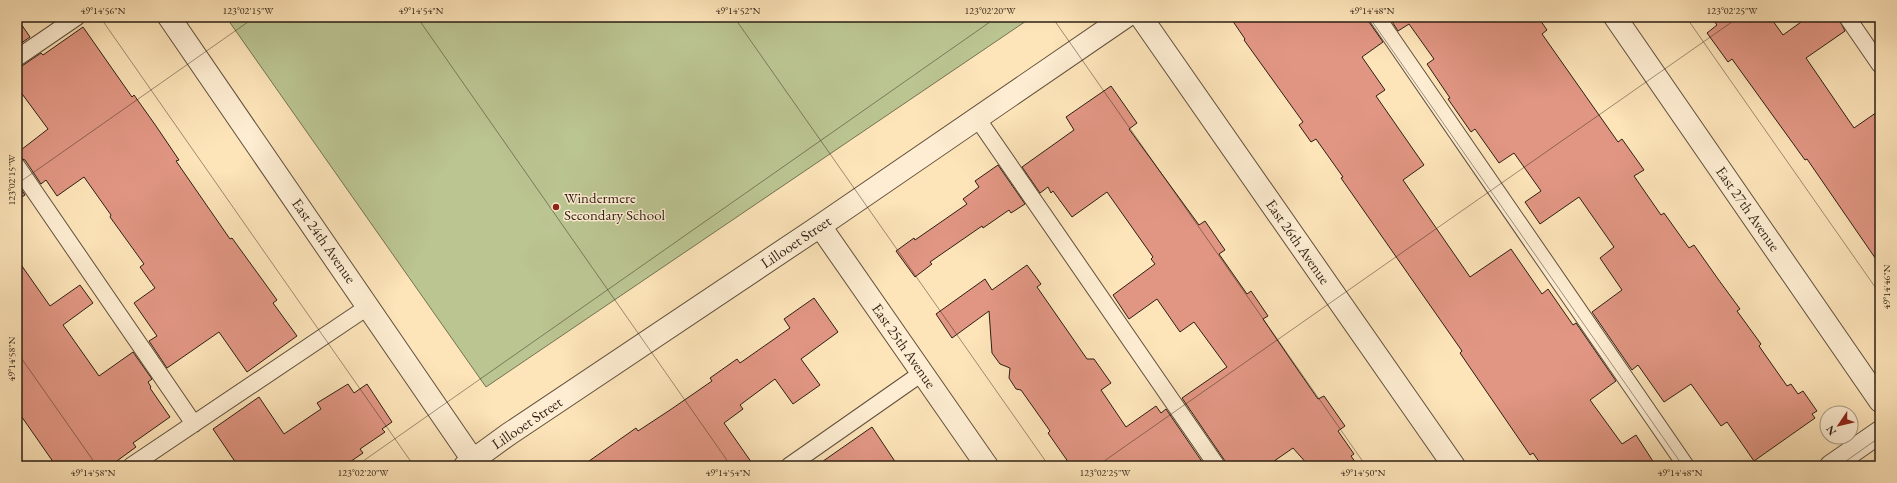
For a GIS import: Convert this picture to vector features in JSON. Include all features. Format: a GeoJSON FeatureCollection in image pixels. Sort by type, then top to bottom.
{"type":"FeatureCollection","features":[{"type":"Feature","properties":{"kind":"street","name":"East 24th Avenue"},"geometry":{"type":"LineString","coordinates":[[168,17],[369,306],[472,464]]}},
{"type":"Feature","properties":{"kind":"street","name":"Lillooet Street"},"geometry":{"type":"LineString","coordinates":[[472,464],[515,430],[820,226],[1125,17]]}},
{"type":"Feature","properties":{"kind":"street","name":"East 26th Avenue"},"geometry":{"type":"LineString","coordinates":[[1141,17],[1454,466]]}},
{"type":"Feature","properties":{"kind":"street","name":"East 27th Avenue"},"geometry":{"type":"LineString","coordinates":[[1615,17],[1880,401]]}},
{"type":"Feature","properties":{"kind":"street","name":"East 25th Avenue"},"geometry":{"type":"LineString","coordinates":[[820,226],[987,466]]}},
{"type":"Feature","properties":{"kind":"street"},"geometry":{"type":"LineString","coordinates":[[1831,466],[1880,432]]}},
{"type":"Feature","properties":{"kind":"lane"},"geometry":{"type":"LineString","coordinates":[[17,58],[76,17]]}},
{"type":"Feature","properties":{"kind":"lane"},"geometry":{"type":"LineString","coordinates":[[1377,17],[1686,466]]}},
{"type":"Feature","properties":{"kind":"lane"},"geometry":{"type":"LineString","coordinates":[[1847,17],[1880,65]]}},
{"type":"Feature","properties":{"kind":"lane"},"geometry":{"type":"LineString","coordinates":[[977,118],[1217,466]]}},
{"type":"Feature","properties":{"kind":"lane"},"geometry":{"type":"LineString","coordinates":[[17,166],[194,424]]}},
{"type":"Feature","properties":{"kind":"lane"},"geometry":{"type":"LineString","coordinates":[[131,466],[369,306]]}},
{"type":"Feature","properties":{"kind":"lane"},"geometry":{"type":"LineString","coordinates":[[789,466],[922,373]]}},
{"type":"Feature","properties":{"kind":"green space","name":"Windermere Secondary School"},"geometry":{"type":"Polygon","coordinates":[[[226,17],[1032,17],[486,387],[226,17]]]}},
{"type":"Feature","properties":{"kind":"building"},"geometry":{"type":"Polygon","coordinates":[[[1230,17],[1368,17],[1369,22],[1383,42],[1362,57],[1385,90],[1376,96],[1424,165],[1403,180],[1470,277],[1511,249],[1542,294],[1548,289],[1573,325],[1576,323],[1616,381],[1590,400],[1622,444],[1636,435],[1656,466],[1542,466],[1533,453],[1530,455],[1460,353],[1462,351],[1341,178],[1343,177],[1316,139],[1311,142],[1299,125],[1303,122],[1244,40],[1245,39],[1230,17]]]}},
{"type":"Feature","properties":{"kind":"building"},"geometry":{"type":"Polygon","coordinates":[[[1389,17],[1538,17],[1547,30],[1542,34],[1618,142],[1622,139],[1644,170],[1634,176],[1661,215],[1664,213],[1689,248],[1694,245],[1740,309],[1737,311],[1761,344],[1759,346],[1787,386],[1791,384],[1798,394],[1803,391],[1817,411],[1812,414],[1815,418],[1754,461],[1727,422],[1721,426],[1691,384],[1664,402],[1638,365],[1632,370],[1592,312],[1622,290],[1600,258],[1614,247],[1579,197],[1540,224],[1525,202],[1541,191],[1514,153],[1499,163],[1475,129],[1471,132],[1448,99],[1450,98],[1427,64],[1434,59],[1409,24],[1398,31],[1389,17]]]}},
{"type":"Feature","properties":{"kind":"building"},"geometry":{"type":"Polygon","coordinates":[[[1711,17],[1770,17],[1783,35],[1808,17],[1838,17],[1845,31],[1806,58],[1854,128],[1880,110],[1880,265],[1807,159],[1805,160],[1732,59],[1728,62],[1707,33],[1717,25],[1711,17]]]}},
{"type":"Feature","properties":{"kind":"building"},"geometry":{"type":"Polygon","coordinates":[[[17,18],[30,37],[17,46],[17,18]]]}},
{"type":"Feature","properties":{"kind":"building"},"geometry":{"type":"Polygon","coordinates":[[[83,27],[132,97],[134,95],[156,126],[179,160],[176,161],[230,239],[232,238],[277,300],[273,303],[297,336],[247,372],[219,332],[167,368],[149,341],[157,336],[134,303],[155,288],[140,267],[144,264],[110,217],[111,215],[84,177],[57,196],[46,180],[41,184],[25,160],[17,157],[17,153],[48,129],[17,87],[17,67],[22,66],[41,53],[43,55],[83,27]]]}},
{"type":"Feature","properties":{"kind":"building"},"geometry":{"type":"Polygon","coordinates":[[[1111,86],[1137,123],[1129,129],[1199,225],[1205,221],[1225,250],[1219,254],[1247,294],[1251,291],[1268,316],[1263,319],[1291,360],[1318,399],[1324,396],[1345,426],[1338,431],[1354,454],[1351,456],[1358,466],[1309,466],[1293,448],[1267,466],[1226,466],[1225,461],[1182,398],[1227,367],[1194,322],[1180,332],[1157,299],[1129,319],[1113,295],[1155,264],[1151,259],[1153,257],[1107,192],[1072,217],[1053,191],[1051,193],[1048,187],[1040,193],[1022,167],[1074,130],[1066,117],[1111,86]]]}},
{"type":"Feature","properties":{"kind":"building"},"geometry":{"type":"Polygon","coordinates":[[[998,165],[1025,204],[1011,213],[1009,210],[983,228],[982,226],[930,262],[932,264],[915,277],[896,251],[914,238],[915,240],[967,204],[963,199],[979,187],[975,181],[998,165]]]}},
{"type":"Feature","properties":{"kind":"building"},"geometry":{"type":"Polygon","coordinates":[[[17,183],[25,195],[17,200],[17,183]]]}},
{"type":"Feature","properties":{"kind":"building"},"geometry":{"type":"Polygon","coordinates":[[[17,259],[50,306],[80,285],[93,303],[63,325],[99,376],[133,352],[152,379],[148,382],[151,387],[150,388],[170,417],[133,443],[136,447],[110,466],[56,466],[17,410],[17,259]]]}},
{"type":"Feature","properties":{"kind":"building"},"geometry":{"type":"Polygon","coordinates":[[[1027,265],[1041,284],[1037,287],[1087,359],[1094,359],[1111,383],[1101,390],[1126,427],[1156,406],[1161,413],[1166,409],[1205,466],[1071,466],[1048,433],[1050,431],[1021,390],[1016,389],[1009,378],[1010,368],[1000,364],[992,353],[989,311],[952,338],[936,314],[985,279],[992,290],[1027,265]]]}},
{"type":"Feature","properties":{"kind":"building"},"geometry":{"type":"Polygon","coordinates":[[[814,298],[838,332],[801,359],[820,385],[793,404],[775,379],[740,405],[743,409],[724,423],[754,466],[582,466],[636,428],[638,431],[670,410],[712,381],[710,378],[737,359],[740,363],[790,328],[784,319],[814,298]]]}},
{"type":"Feature","properties":{"kind":"building"},"geometry":{"type":"Polygon","coordinates":[[[348,384],[354,393],[367,384],[392,422],[382,429],[385,432],[360,449],[363,453],[344,466],[238,466],[213,429],[259,397],[284,434],[321,409],[317,403],[348,384]]]}},
{"type":"Feature","properties":{"kind":"building"},"geometry":{"type":"Polygon","coordinates":[[[872,427],[898,466],[816,466],[872,427]]]}},
{"type":"Feature","properties":{"kind":"place","name":"Windermere Secondary School"},"geometry":{"type":"Point","coordinates":[556,207]}}]}
